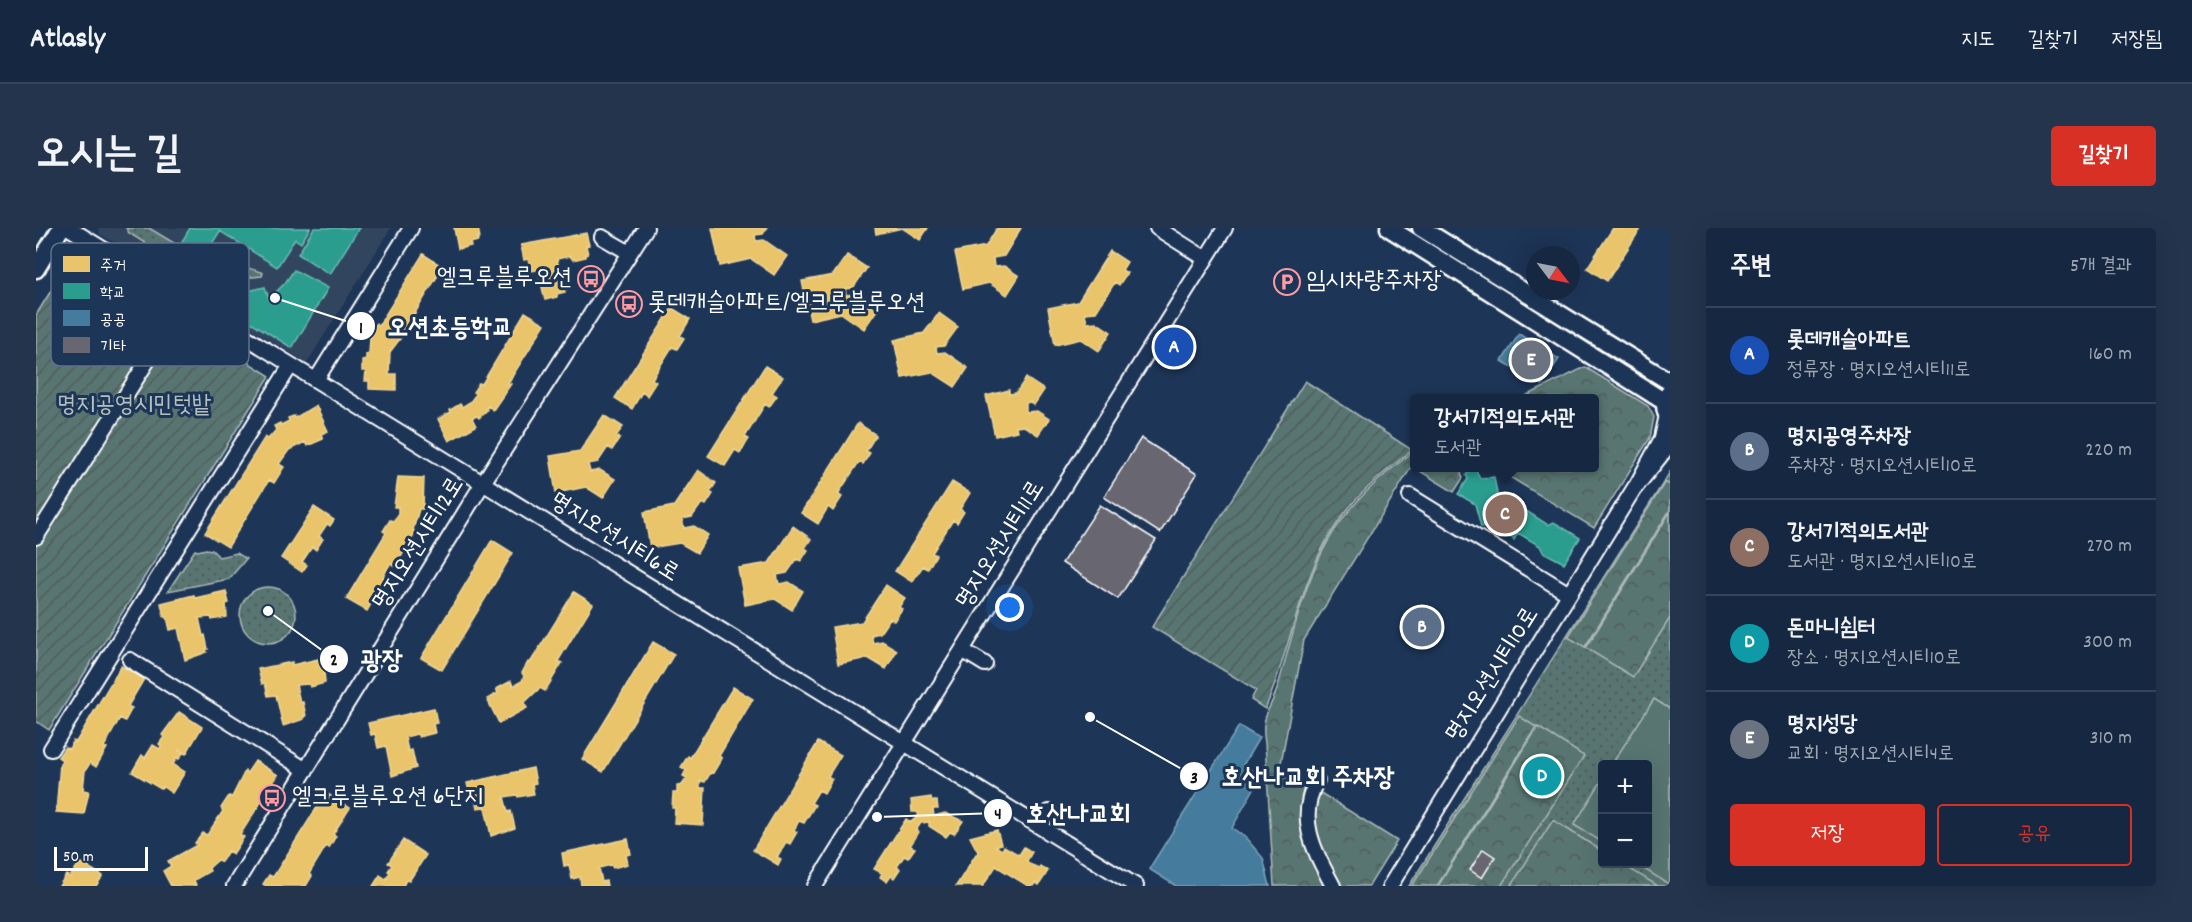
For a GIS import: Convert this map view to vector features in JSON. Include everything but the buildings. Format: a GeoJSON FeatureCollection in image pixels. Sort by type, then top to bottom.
{"type":"FeatureCollection","features":[{"type":"Feature","properties":{"kind":"main road"},"geometry":{"type":"LineString","coordinates":[[52,243],[62,228]]}},
{"type":"Feature","properties":{"kind":"main road"},"geometry":{"type":"LineString","coordinates":[[1389,228],[1668,407]]}},
{"type":"Feature","properties":{"kind":"main road"},"geometry":{"type":"LineString","coordinates":[[1421,228],[1670,382]]}},
{"type":"Feature","properties":{"kind":"main road"},"geometry":{"type":"LineString","coordinates":[[36,269],[51,245]]}},
{"type":"Feature","properties":{"kind":"street","name":"명지오션시티6로"},"geometry":{"type":"LineString","coordinates":[[69,228],[93,243]]}},
{"type":"Feature","properties":{"kind":"street"},"geometry":{"type":"LineString","coordinates":[[316,380],[411,228]]}},
{"type":"Feature","properties":{"kind":"street","name":"명지오션시티12로"},"geometry":{"type":"LineString","coordinates":[[234,886],[483,483],[646,228]]}},
{"type":"Feature","properties":{"kind":"street"},"geometry":{"type":"LineString","coordinates":[[1157,228],[1206,259]]}},
{"type":"Feature","properties":{"kind":"street","name":"명지오션시티11로"},"geometry":{"type":"LineString","coordinates":[[814,886],[1225,228]]}},
{"type":"Feature","properties":{"kind":"street"},"geometry":{"type":"LineString","coordinates":[[602,237],[630,253]]}},
{"type":"Feature","properties":{"kind":"street","name":"명지오션시티6로"},"geometry":{"type":"LineString","coordinates":[[249,339],[1136,886]]}},
{"type":"Feature","properties":{"kind":"street"},"geometry":{"type":"LineString","coordinates":[[51,749],[291,365]]}},
{"type":"Feature","properties":{"kind":"street"},"geometry":{"type":"LineString","coordinates":[[36,537],[144,366]]}},
{"type":"Feature","properties":{"kind":"street"},"geometry":{"type":"LineString","coordinates":[[1635,487],[1662,438],[1668,407]]}},
{"type":"Feature","properties":{"kind":"street"},"geometry":{"type":"LineString","coordinates":[[1635,487],[1670,444]]}},
{"type":"Feature","properties":{"kind":"street","name":"명지오션시티10로"},"geometry":{"type":"LineString","coordinates":[[1390,886],[1635,487]]}},
{"type":"Feature","properties":{"kind":"street"},"geometry":{"type":"LineString","coordinates":[[1410,496],[1569,594]]}},
{"type":"Feature","properties":{"kind":"street"},"geometry":{"type":"LineString","coordinates":[[962,650],[985,664]]}},
{"type":"Feature","properties":{"kind":"street"},"geometry":{"type":"LineString","coordinates":[[130,660],[306,770]]}},
{"type":"Feature","properties":{"kind":"street"},"geometry":{"type":"LineString","coordinates":[[1317,780],[1307,804],[1308,825],[1314,848],[1333,886]]}},
{"type":"Feature","properties":{"kind":"street"},"geometry":{"type":"LineString","coordinates":[[1040,826],[1049,812]]}},
{"type":"Feature","properties":{"kind":"shaded area"},"geometry":{"type":"Polygon","coordinates":[[[99,228],[391,228],[307,363],[249,327],[249,243],[114,243],[100,234],[99,228]]]}},
{"type":"Feature","properties":{"kind":"green space"},"geometry":{"type":"Polygon","coordinates":[[[126,228],[149,228],[174,243],[145,243],[129,233],[126,228]]]}},
{"type":"Feature","properties":{"kind":"green space"},"geometry":{"type":"Polygon","coordinates":[[[249,269],[263,273],[262,276],[249,277],[249,269]]]}},
{"type":"Feature","properties":{"kind":"green space","name":"명지공영시민텃밭"},"geometry":{"type":"Polygon","coordinates":[[[51,291],[51,366],[249,366],[249,363],[270,376],[49,730],[36,721],[36,315],[51,291]]]}},
{"type":"Feature","properties":{"kind":"green space"},"geometry":{"type":"Polygon","coordinates":[[[1585,367],[1648,406],[1654,417],[1650,438],[1594,528],[1502,472],[1599,472],[1599,394],[1530,394],[1585,367]]]}},
{"type":"Feature","properties":{"kind":"green space"},"geometry":{"type":"Polygon","coordinates":[[[1305,381],[1410,449],[1410,452],[1362,493],[1329,536],[1305,589],[1265,709],[1251,700],[1256,690],[1152,627],[1305,381]]]}},
{"type":"Feature","properties":{"kind":"green space"},"geometry":{"type":"Polygon","coordinates":[[[1410,454],[1410,469],[1304,640],[1280,768],[1305,784],[1301,798],[1301,824],[1308,849],[1325,886],[1274,886],[1265,719],[1278,686],[1302,602],[1318,561],[1347,513],[1384,475],[1410,454]]]}},
{"type":"Feature","properties":{"kind":"green space"},"geometry":{"type":"Polygon","coordinates":[[[1422,472],[1462,472],[1463,478],[1454,492],[1422,472]]]}},
{"type":"Feature","properties":{"kind":"green space"},"geometry":{"type":"Polygon","coordinates":[[[1670,472],[1670,886],[1409,886],[1670,472]]]}},
{"type":"Feature","properties":{"kind":"green space"},"geometry":{"type":"Polygon","coordinates":[[[1665,482],[1670,485],[1670,510],[1585,647],[1568,637],[1665,482]]]}},
{"type":"Feature","properties":{"kind":"green space"},"geometry":{"type":"Polygon","coordinates":[[[1670,512],[1670,618],[1633,677],[1586,648],[1670,512]]]}},
{"type":"Feature","properties":{"kind":"green space"},"geometry":{"type":"Polygon","coordinates":[[[195,550],[212,550],[219,557],[237,553],[246,559],[229,579],[168,591],[195,550]]]}},
{"type":"Feature","properties":{"kind":"green space"},"geometry":{"type":"Polygon","coordinates":[[[262,587],[274,587],[288,595],[296,609],[294,626],[288,635],[274,643],[262,643],[245,631],[240,621],[240,609],[252,592],[262,587]]]}},
{"type":"Feature","properties":{"kind":"green space"},"geometry":{"type":"Polygon","coordinates":[[[1654,699],[1670,709],[1670,885],[1642,868],[1652,868],[1652,760],[1615,760],[1654,699]]]}},
{"type":"Feature","properties":{"kind":"green space"},"geometry":{"type":"Polygon","coordinates":[[[1519,716],[1536,727],[1437,886],[1412,886],[1519,716]]]}},
{"type":"Feature","properties":{"kind":"green space"},"geometry":{"type":"Polygon","coordinates":[[[1538,727],[1584,756],[1501,886],[1438,886],[1538,727]]]}},
{"type":"Feature","properties":{"kind":"green space"},"geometry":{"type":"Polygon","coordinates":[[[1598,786],[1598,840],[1574,825],[1598,786]]]}},
{"type":"Feature","properties":{"kind":"green space"},"geometry":{"type":"Polygon","coordinates":[[[1319,792],[1397,841],[1369,886],[1340,886],[1334,876],[1314,827],[1314,803],[1319,792]]]}},
{"type":"Feature","properties":{"kind":"green space"},"geometry":{"type":"Polygon","coordinates":[[[1553,820],[1598,848],[1598,868],[1629,868],[1658,886],[1511,886],[1553,820]]]}},
{"type":"Feature","properties":{"kind":"place","name":"엘크루블루오션"},"geometry":{"type":"Point","coordinates":[591,279]}},
{"type":"Feature","properties":{"kind":"place","name":"임시차량주차장"},"geometry":{"type":"Point","coordinates":[1287,282]}},
{"type":"Feature","properties":{"kind":"place","name":"오션초등학교"},"geometry":{"type":"Point","coordinates":[275,298]}},
{"type":"Feature","properties":{"kind":"place","name":"롯데캐슬아파트/엘크루블루오션"},"geometry":{"type":"Point","coordinates":[629,304]}},
{"type":"Feature","properties":{"kind":"place","name":"롯데캐슬아파트"},"geometry":{"type":"Point","coordinates":[1174,347]}},
{"type":"Feature","properties":{"kind":"place","name":"명지성당"},"geometry":{"type":"Point","coordinates":[1531,360]}},
{"type":"Feature","properties":{"kind":"place","name":"강서기적의도서관"},"geometry":{"type":"Point","coordinates":[1505,514]}},
{"type":"Feature","properties":{"kind":"place","name":"광장"},"geometry":{"type":"Point","coordinates":[268,611]}},
{"type":"Feature","properties":{"kind":"place","name":"명지공영주차장"},"geometry":{"type":"Point","coordinates":[1422,627]}},
{"type":"Feature","properties":{"kind":"place","name":"호산나교회 주차장"},"geometry":{"type":"Point","coordinates":[1090,717]}},
{"type":"Feature","properties":{"kind":"place","name":"돈마니쉼터"},"geometry":{"type":"Point","coordinates":[1542,776]}},
{"type":"Feature","properties":{"kind":"place","name":"엘크루블루오션 6단지"},"geometry":{"type":"Point","coordinates":[272,798]}},
{"type":"Feature","properties":{"kind":"place","name":"호산나교회"},"geometry":{"type":"Point","coordinates":[877,817]}}]}
